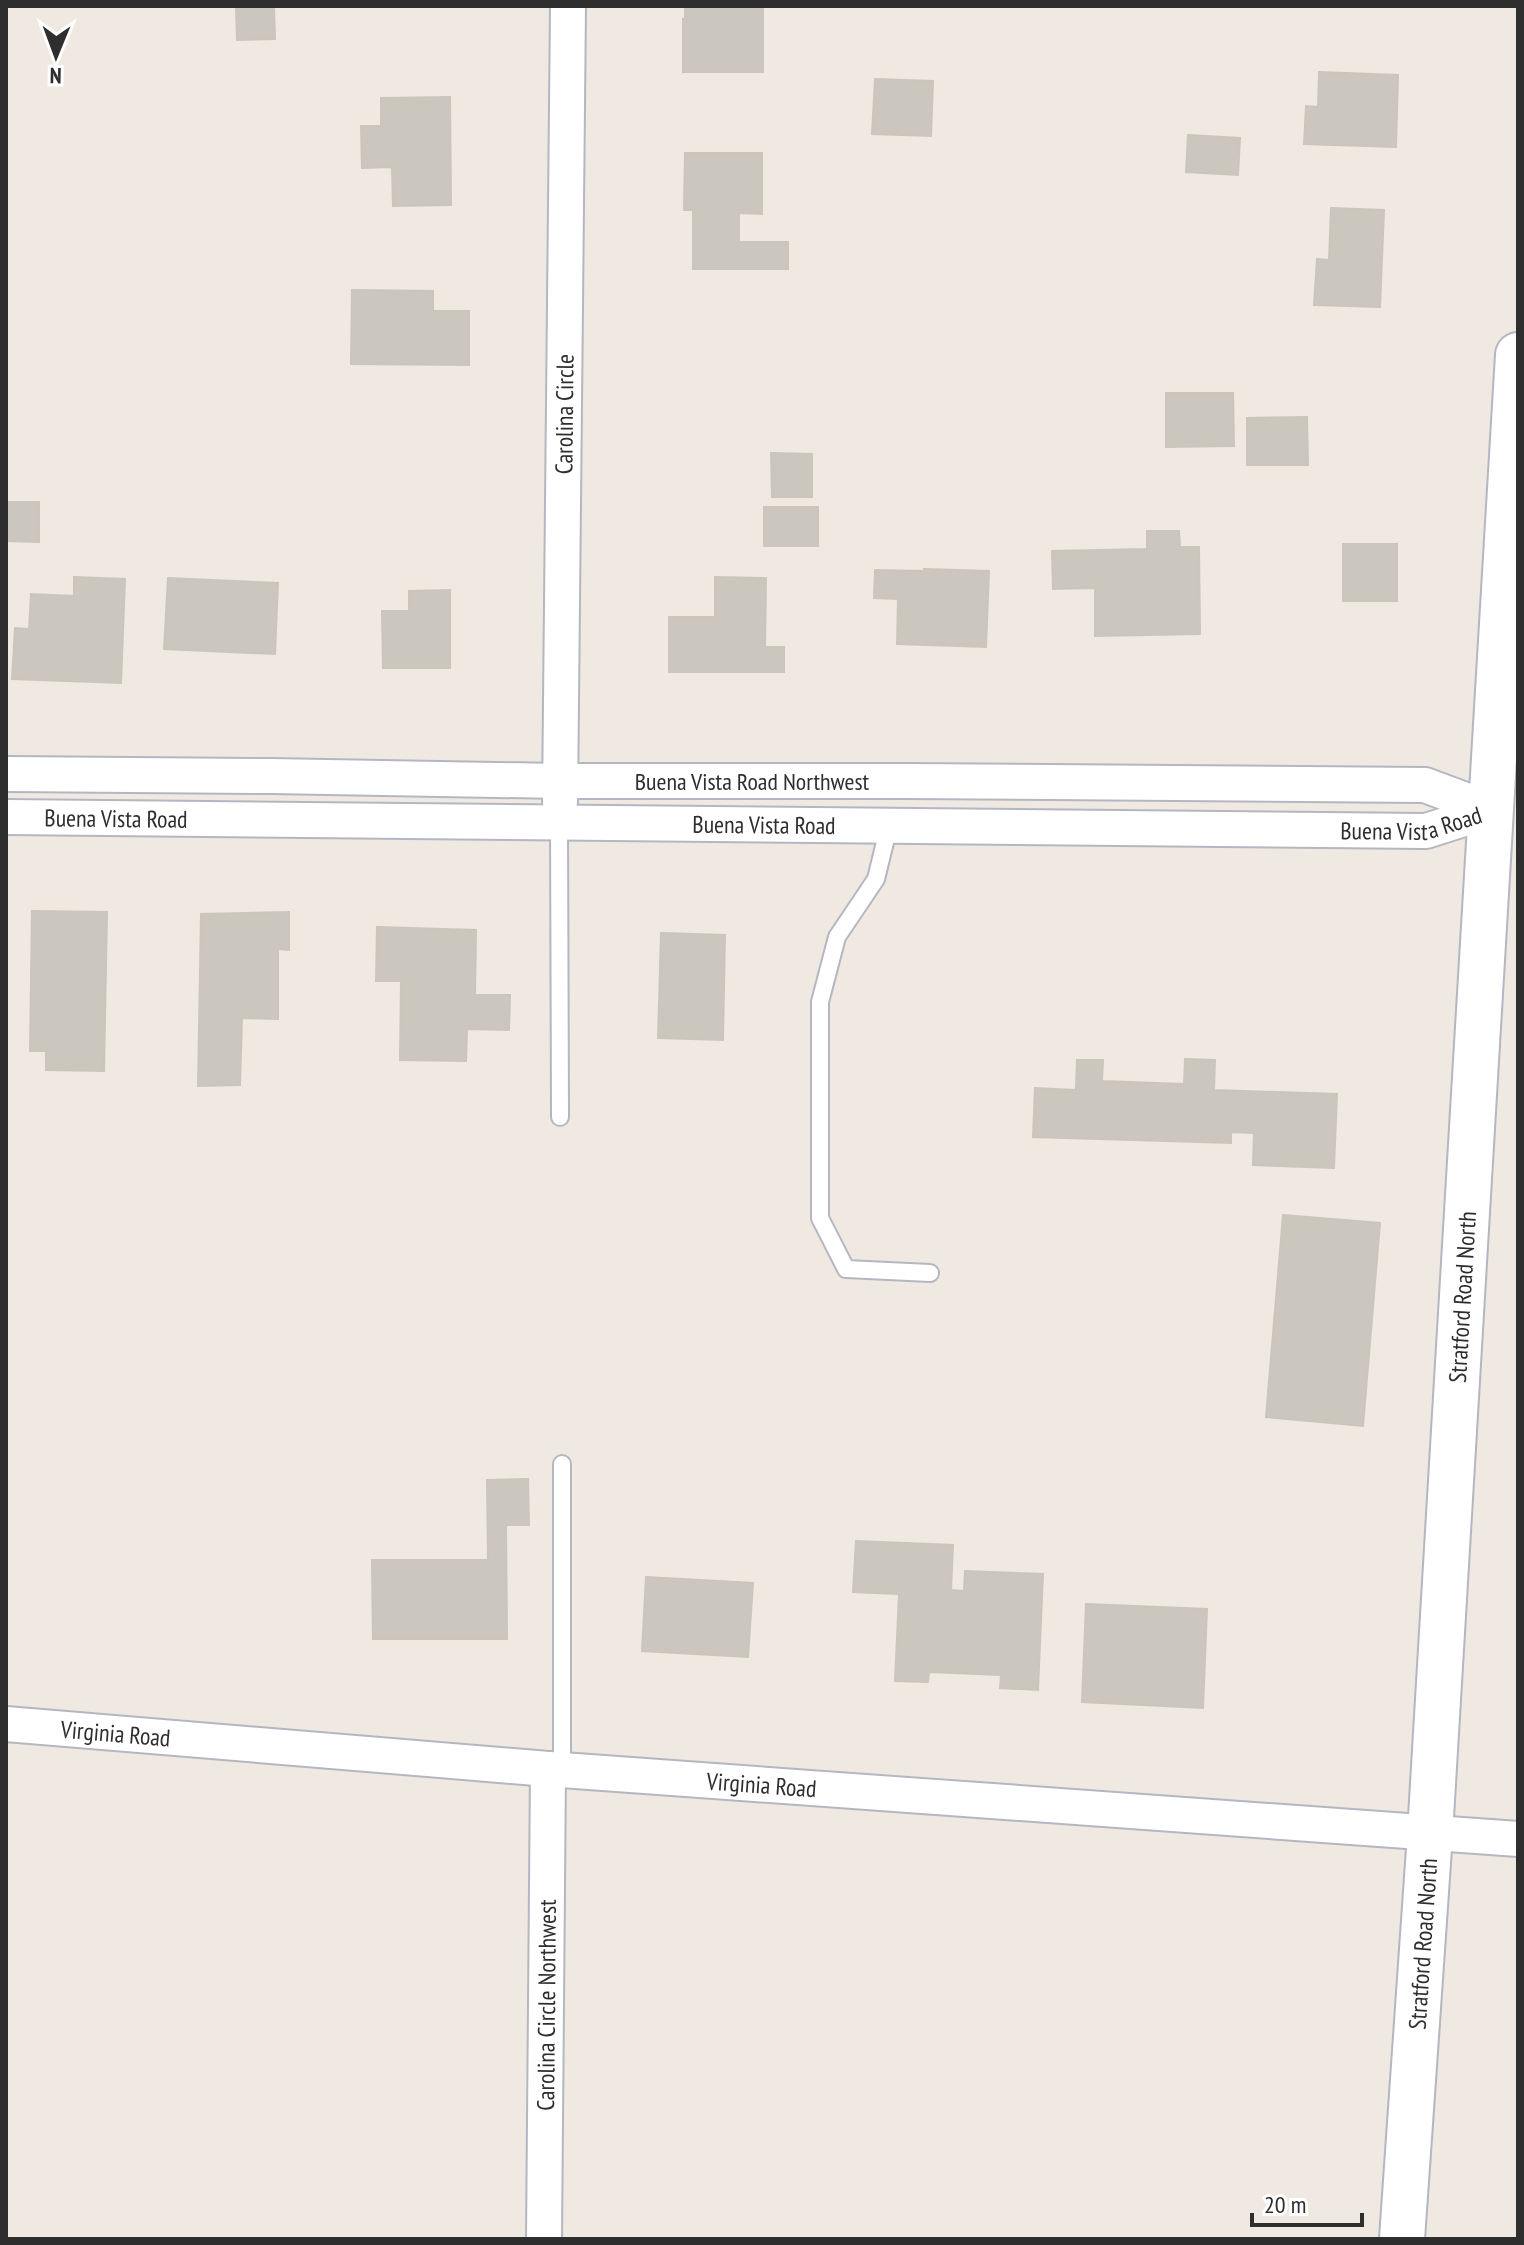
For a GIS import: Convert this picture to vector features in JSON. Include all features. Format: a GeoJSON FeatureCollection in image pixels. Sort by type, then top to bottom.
{"type":"FeatureCollection","features":[{"type":"Feature","properties":{"kind":"main road","name":"Stratford Road North"},"geometry":{"type":"LineString","coordinates":[[1402,2239],[1505,810],[1518,355]]}},
{"type":"Feature","properties":{"kind":"street","name":"Carolina Circle"},"geometry":{"type":"LineString","coordinates":[[559,823],[568,6]]}},
{"type":"Feature","properties":{"kind":"street","name":"Buena Vista Road Northwest"},"geometry":{"type":"LineString","coordinates":[[6,774],[560,781],[1425,785],[1505,810]]}},
{"type":"Feature","properties":{"kind":"street","name":"Buena Vista Road"},"geometry":{"type":"LineString","coordinates":[[6,817],[1426,831],[1505,810]]}},
{"type":"Feature","properties":{"kind":"street","name":"Virginia Road"},"geometry":{"type":"LineString","coordinates":[[6,1724],[555,1769],[1518,1839]]}},
{"type":"Feature","properties":{"kind":"street","name":"Carolina Circle Northwest"},"geometry":{"type":"LineString","coordinates":[[544,2239],[555,1769]]}},
{"type":"Feature","properties":{"kind":"lane"},"geometry":{"type":"LineString","coordinates":[[559,823],[560,1117]]}},
{"type":"Feature","properties":{"kind":"lane"},"geometry":{"type":"LineString","coordinates":[[889,826],[876,879],[837,937],[820,1002],[820,1218],[846,1269],[930,1273]]}},
{"type":"Feature","properties":{"kind":"lane"},"geometry":{"type":"LineString","coordinates":[[555,1769],[562,1464]]}},
{"type":"Feature","properties":{"kind":"building"},"geometry":{"type":"Polygon","coordinates":[[[236,6],[274,6],[275,39],[237,40],[236,6]]]}},
{"type":"Feature","properties":{"kind":"building"},"geometry":{"type":"Polygon","coordinates":[[[685,6],[763,6],[763,72],[683,72],[685,6]]]}},
{"type":"Feature","properties":{"kind":"building"},"geometry":{"type":"Polygon","coordinates":[[[1319,72],[1398,75],[1396,147],[1304,144],[1306,106],[1318,107],[1319,72]]]}},
{"type":"Feature","properties":{"kind":"building"},"geometry":{"type":"Polygon","coordinates":[[[875,79],[933,81],[931,136],[872,134],[875,79]]]}},
{"type":"Feature","properties":{"kind":"building"},"geometry":{"type":"Polygon","coordinates":[[[450,97],[451,205],[393,206],[392,167],[362,168],[361,126],[381,126],[381,98],[450,97]]]}},
{"type":"Feature","properties":{"kind":"building"},"geometry":{"type":"Polygon","coordinates":[[[1188,135],[1240,138],[1238,175],[1186,172],[1188,135]]]}},
{"type":"Feature","properties":{"kind":"building"},"geometry":{"type":"Polygon","coordinates":[[[685,153],[762,153],[762,214],[739,213],[739,242],[788,242],[788,269],[693,269],[693,210],[684,210],[685,153]]]}},
{"type":"Feature","properties":{"kind":"building"},"geometry":{"type":"Polygon","coordinates":[[[1331,208],[1384,210],[1380,307],[1314,305],[1317,259],[1329,260],[1331,208]]]}},
{"type":"Feature","properties":{"kind":"building"},"geometry":{"type":"Polygon","coordinates":[[[352,290],[433,291],[433,311],[469,311],[469,365],[351,364],[352,290]]]}},
{"type":"Feature","properties":{"kind":"building"},"geometry":{"type":"Polygon","coordinates":[[[1166,393],[1233,393],[1234,446],[1166,447],[1166,393]]]}},
{"type":"Feature","properties":{"kind":"building"},"geometry":{"type":"Polygon","coordinates":[[[1307,417],[1308,465],[1247,465],[1247,418],[1307,417]]]}},
{"type":"Feature","properties":{"kind":"building"},"geometry":{"type":"Polygon","coordinates":[[[771,453],[812,454],[812,497],[772,497],[771,453]]]}},
{"type":"Feature","properties":{"kind":"building"},"geometry":{"type":"Polygon","coordinates":[[[6,502],[39,502],[39,542],[6,541],[6,502]]]}},
{"type":"Feature","properties":{"kind":"building"},"geometry":{"type":"Polygon","coordinates":[[[764,507],[818,507],[818,546],[764,546],[764,507]]]}},
{"type":"Feature","properties":{"kind":"building"},"geometry":{"type":"Polygon","coordinates":[[[1147,531],[1179,531],[1180,547],[1199,547],[1200,634],[1095,636],[1095,588],[1053,589],[1052,551],[1147,549],[1147,531]]]}},
{"type":"Feature","properties":{"kind":"building"},"geometry":{"type":"Polygon","coordinates":[[[1343,544],[1397,544],[1397,601],[1343,601],[1343,544]]]}},
{"type":"Feature","properties":{"kind":"building"},"geometry":{"type":"Polygon","coordinates":[[[875,570],[989,571],[986,647],[897,644],[898,599],[874,598],[875,570]]]}},
{"type":"Feature","properties":{"kind":"building"},"geometry":{"type":"Polygon","coordinates":[[[74,577],[125,579],[121,683],[12,679],[15,628],[29,629],[31,594],[74,596],[74,577]]]}},
{"type":"Feature","properties":{"kind":"building"},"geometry":{"type":"Polygon","coordinates":[[[715,577],[766,578],[765,647],[784,647],[784,672],[669,672],[669,617],[715,617],[715,577]]]}},
{"type":"Feature","properties":{"kind":"building"},"geometry":{"type":"Polygon","coordinates":[[[168,578],[278,583],[275,654],[164,649],[168,578]]]}},
{"type":"Feature","properties":{"kind":"building"},"geometry":{"type":"Polygon","coordinates":[[[450,590],[450,668],[383,668],[382,611],[409,611],[409,591],[450,590]]]}},
{"type":"Feature","properties":{"kind":"building"},"geometry":{"type":"Polygon","coordinates":[[[32,911],[107,912],[104,1071],[46,1070],[46,1051],[30,1051],[32,911]]]}},
{"type":"Feature","properties":{"kind":"building"},"geometry":{"type":"Polygon","coordinates":[[[289,912],[289,950],[278,949],[278,1019],[242,1018],[240,1085],[198,1086],[201,914],[289,912]]]}},
{"type":"Feature","properties":{"kind":"building"},"geometry":{"type":"Polygon","coordinates":[[[377,927],[476,930],[475,995],[510,995],[509,1030],[467,1029],[466,1061],[400,1060],[401,981],[376,981],[377,927]]]}},
{"type":"Feature","properties":{"kind":"building"},"geometry":{"type":"Polygon","coordinates":[[[661,933],[725,935],[723,1040],[658,1038],[661,933]]]}},
{"type":"Feature","properties":{"kind":"building"},"geometry":{"type":"Polygon","coordinates":[[[1185,1059],[1215,1060],[1214,1090],[1337,1094],[1334,1168],[1253,1165],[1254,1133],[1231,1132],[1231,1143],[1033,1137],[1035,1088],[1076,1090],[1077,1060],[1103,1060],[1102,1081],[1184,1084],[1185,1059]]]}},
{"type":"Feature","properties":{"kind":"building"},"geometry":{"type":"Polygon","coordinates":[[[1283,1215],[1380,1223],[1363,1426],[1266,1417],[1283,1215]]]}},
{"type":"Feature","properties":{"kind":"building"},"geometry":{"type":"Polygon","coordinates":[[[528,1479],[529,1525],[506,1525],[507,1639],[373,1639],[372,1560],[488,1560],[487,1480],[528,1479]]]}},
{"type":"Feature","properties":{"kind":"building"},"geometry":{"type":"Polygon","coordinates":[[[856,1541],[953,1545],[951,1590],[964,1591],[965,1571],[1043,1574],[1038,1690],[1000,1688],[1001,1675],[929,1672],[928,1682],[895,1681],[899,1594],[853,1592],[856,1541]]]}},
{"type":"Feature","properties":{"kind":"building"},"geometry":{"type":"Polygon","coordinates":[[[646,1577],[753,1583],[748,1657],[642,1651],[646,1577]]]}},
{"type":"Feature","properties":{"kind":"building"},"geometry":{"type":"Polygon","coordinates":[[[1086,1604],[1207,1609],[1203,1708],[1082,1702],[1086,1604]]]}}]}
